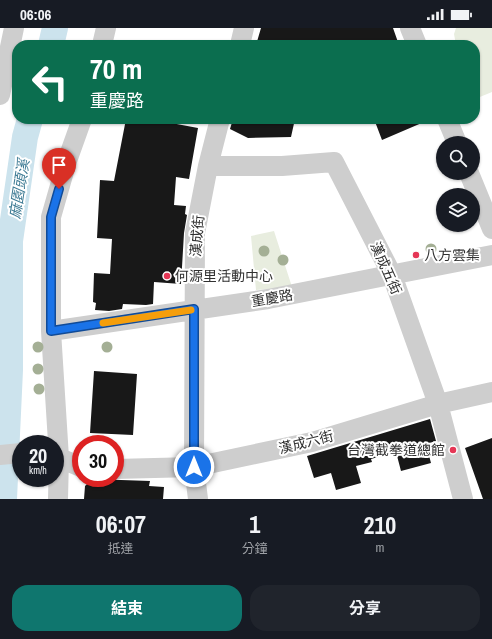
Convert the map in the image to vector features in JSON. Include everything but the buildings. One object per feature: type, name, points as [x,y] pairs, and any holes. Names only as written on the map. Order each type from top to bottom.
[{"type":"street","points":[[0,95],[14,28]]},
{"type":"street","points":[[103,40],[106,28]]},
{"type":"street","points":[[241,40],[244,28]]},
{"type":"street","points":[[410,28],[415,40]]},
{"type":"street","points":[[56,435],[51,331],[51,217],[67,161],[80,124]]},
{"type":"street","name":"漢成街","points":[[198,499],[194,467],[195,233],[208,166],[219,124]]},
{"type":"street","points":[[449,124],[454,136]]},
{"type":"street","name":"漢成五街","points":[[208,166],[282,166],[334,162],[392,275],[438,404],[464,499]]},
{"type":"street","points":[[472,180],[492,229]]},
{"type":"street","name":"重慶路","points":[[51,331],[268,299],[492,255]]},
{"type":"street","name":"漢成六街","points":[[124,469],[194,467],[312,442],[438,404],[492,392]]},
{"type":"street","points":[[0,455],[12,454]]},
{"type":"street","points":[[58,487],[58,499]]},
{"type":"shaded area","points":[[456,28],[492,28],[492,92],[480,97],[480,40],[455,40],[454,34]]},
{"type":"shaded area","points":[[274,231],[292,287],[256,290],[251,236]]},
{"type":"waterway","name":"麻園頭溪","points":[[52,40],[55,28]]},
{"type":"waterway","name":"麻園頭溪","points":[[4,499],[10,370],[10,241],[25,137],[29,124]]},
{"type":"slow traffic","points":[[103,323],[191,310]]},
{"type":"place","name":"八方雲集","points":[[416,255]]},
{"type":"place","name":"何源里活動中心","points":[[167,276]]},
{"type":"place","name":"台灣截拳道總館","points":[[453,450]]},
{"type":"route","points":[[59,189],[51,217],[51,331],[194,309],[194,467]]}]
